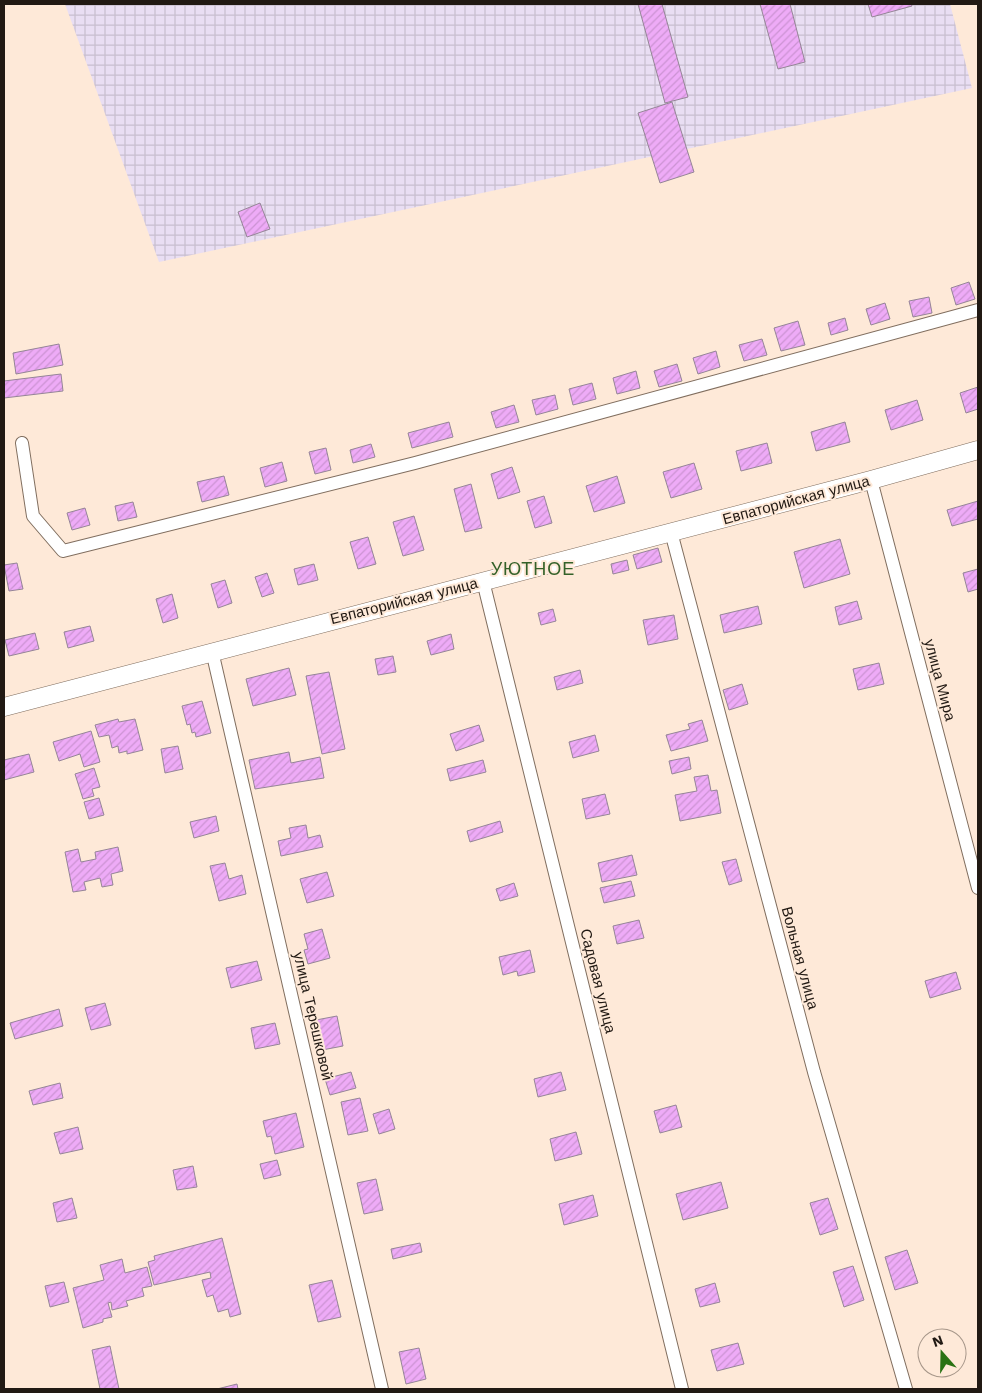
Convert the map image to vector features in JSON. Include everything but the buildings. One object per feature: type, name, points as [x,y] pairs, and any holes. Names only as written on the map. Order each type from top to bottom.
[{"type":"main road","name":"Евпаторийская улица","points":[[4,706],[871,480],[978,450]]},
{"type":"street","points":[[22,443],[32,516],[63,551],[415,463],[978,310]]},
{"type":"street","name":"улица Мира","points":[[871,480],[978,888]]},
{"type":"street","name":"Вольная улица","points":[[671,532],[814,1072],[906,1389]]},
{"type":"street","name":"Садовая улица","points":[[483,581],[682,1389]]},
{"type":"street","name":"улица Терешковой","points":[[212,651],[382,1389]]},
{"type":"shaded area","points":[[65,4],[950,4],[972,88],[159,262]]},
{"type":"district","name":"УЮТНОЕ","points":[[533,569]]}]
